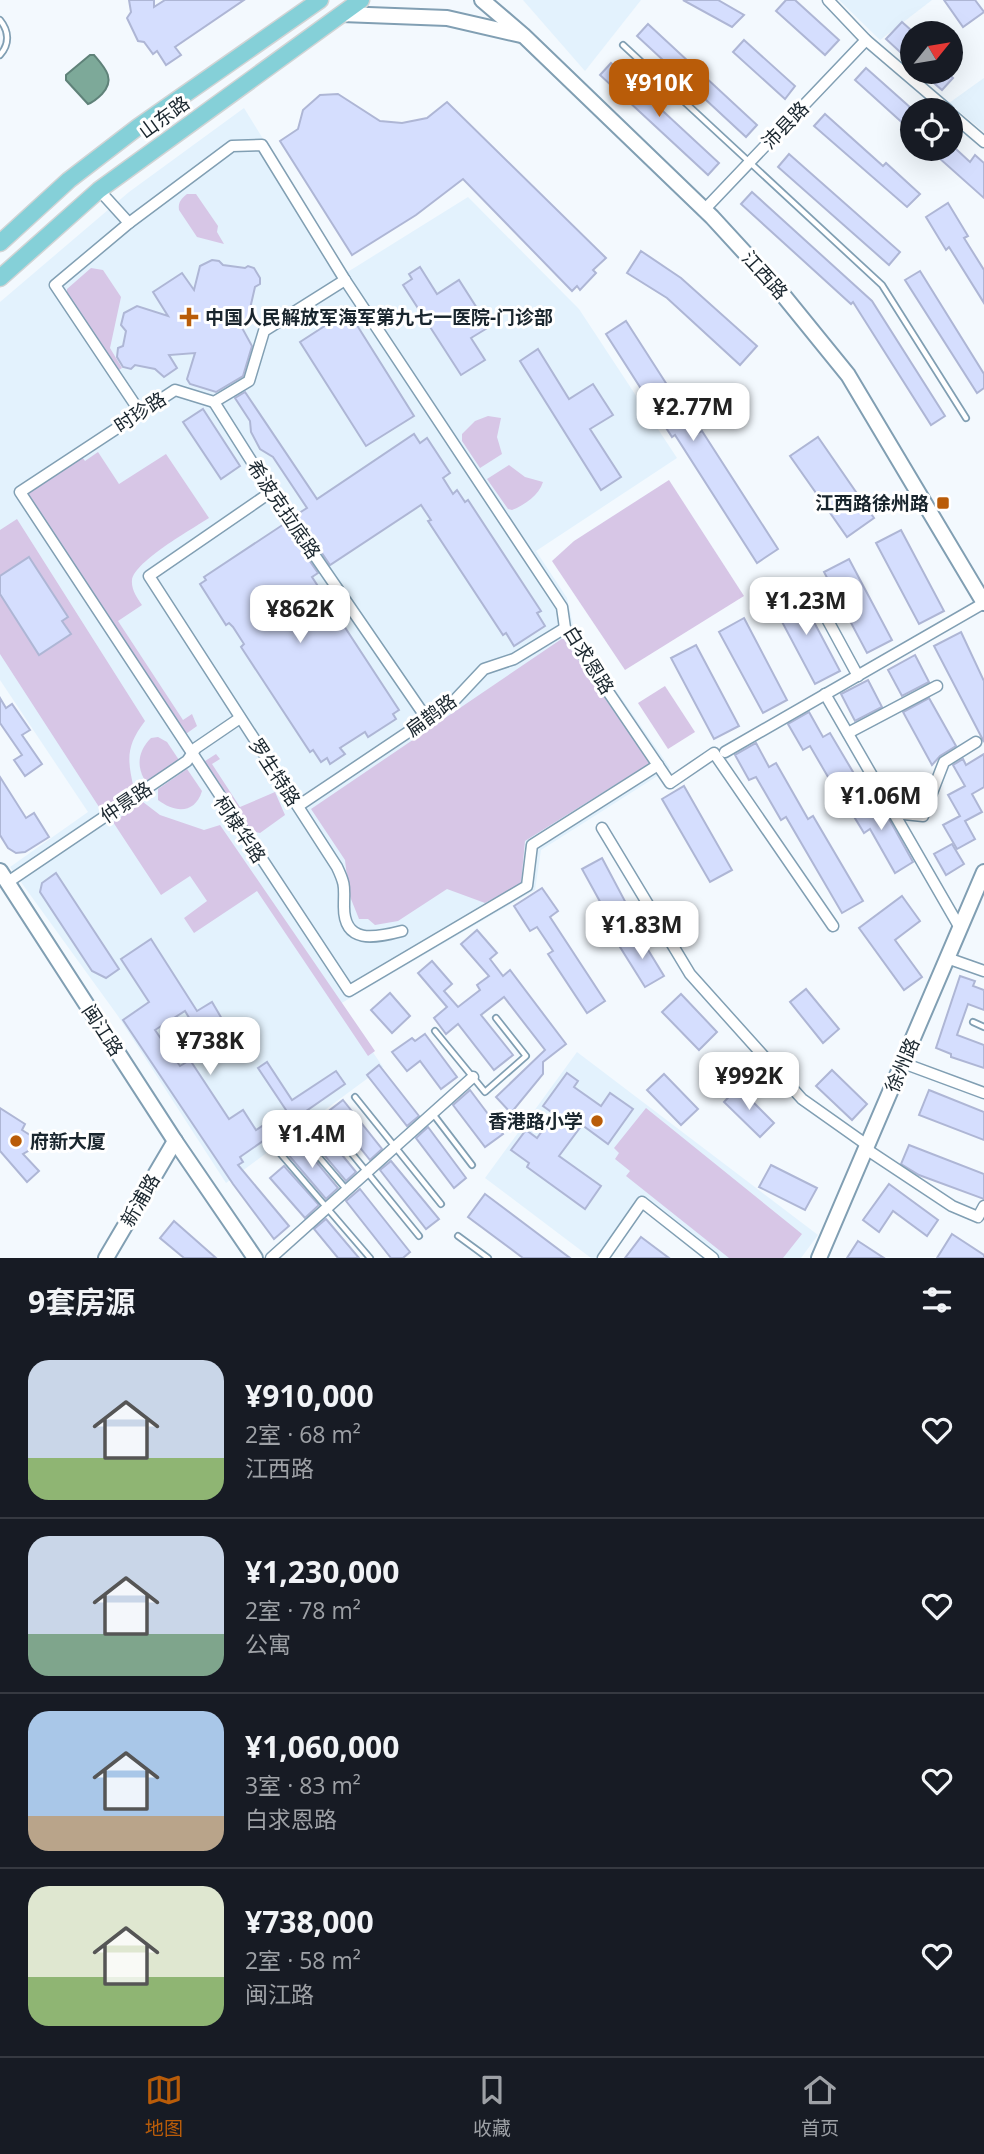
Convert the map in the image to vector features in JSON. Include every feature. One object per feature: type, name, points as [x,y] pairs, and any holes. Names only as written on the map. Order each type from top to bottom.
[{"type":"main road","name":"山东路","points":[[0,243],[69,180],[320,0]]},
{"type":"main road","name":"山东路","points":[[0,278],[99,190],[361,0]]},
{"type":"street","points":[[828,0],[866,40],[934,98]]},
{"type":"street","name":"江西路","points":[[486,2],[705,209],[779,290],[848,374],[984,603]]},
{"type":"street","points":[[342,14],[447,19],[523,35]]},
{"type":"street","name":"沛县路","points":[[705,209],[866,40]]},
{"type":"street","points":[[963,123],[984,142]]},
{"type":"street","name":"白求恩路","points":[[129,223],[233,146],[262,145],[345,280],[562,607],[565,628],[657,765]]},
{"type":"street","points":[[99,190],[129,223],[55,285],[140,412]]},
{"type":"street","points":[[214,402],[249,381],[264,331],[345,280]]},
{"type":"street","name":"时珍路","points":[[20,492],[175,390],[214,402]]},
{"type":"street","name":"希波克拉底路","points":[[214,402],[271,492],[427,719]]},
{"type":"street","name":"柯棣华路","points":[[20,492],[349,991],[527,886],[532,845],[657,765]]},
{"type":"street","name":"罗生特路","points":[[271,492],[149,576],[343,879],[346,889],[346,922],[353,932],[367,938],[402,931]]},
{"type":"street","points":[[808,584],[858,676]]},
{"type":"street","points":[[725,752],[984,603]]},
{"type":"street","name":"扁鹊路","points":[[298,806],[453,702],[484,669],[514,659],[565,628]]},
{"type":"street","points":[[848,733],[937,686]]},
{"type":"street","points":[[825,694],[960,928]]},
{"type":"street","name":"仲景路","points":[[3,880],[187,761],[196,748],[240,718]]},
{"type":"street","points":[[894,813],[923,816],[944,761],[976,742]]},
{"type":"street","points":[[657,765],[670,783],[714,753],[833,926]]},
{"type":"street","points":[[602,828],[690,974],[802,1099],[952,1206],[978,1217],[984,1206]]},
{"type":"street","name":"徐州路","points":[[819,1258],[984,872]]},
{"type":"street","name":"闽江路","points":[[3,880],[255,1258]]},
{"type":"street","points":[[947,958],[984,971]]},
{"type":"street","points":[[903,1063],[984,1093]]},
{"type":"street","points":[[271,1258],[473,1077]]},
{"type":"street","name":"新浦路","points":[[106,1258],[175,1141]]},
{"type":"street","points":[[603,1258],[642,1202],[713,1258]]},
{"type":"lane","points":[[0,20],[8,37],[7,45],[0,55]]},
{"type":"lane","points":[[623,45],[882,285],[966,418]]},
{"type":"lane","points":[[435,1031],[485,1092],[526,1056],[496,1018]]},
{"type":"lane","points":[[973,1023],[984,1027]]},
{"type":"lane","points":[[355,1097],[441,1204]]},
{"type":"lane","points":[[433,1113],[472,1165]]},
{"type":"lane","points":[[321,1117],[419,1236]]},
{"type":"lane","points":[[301,1136],[346,1190]]},
{"type":"lane","points":[[279,1152],[370,1258]]},
{"type":"lane","points":[[458,1236],[488,1258]]},
{"type":"shaded area","points":[[523,0],[641,0],[585,71]]},
{"type":"shaded area","points":[[839,0],[932,0],[905,21],[900,21],[900,25],[880,40]]},
{"type":"shaded area","points":[[90,55],[94,55],[102,64],[109,78],[102,94],[88,104],[66,80],[66,75]]},
{"type":"shaded area","points":[[984,78],[984,132],[963,115],[963,98],[956,98]]},
{"type":"shaded area","points":[[244,108],[346,273],[468,197],[579,309],[677,458],[536,551],[567,598],[574,630],[670,768],[541,850],[535,890],[340,1004],[383,1067],[226,1183],[118,1016],[10,867],[88,812],[0,680],[0,302],[129,192]]},
{"type":"shaded area","points":[[187,194],[196,194],[218,226],[217,232],[224,244],[197,237],[179,210],[180,201]]},
{"type":"shaded area","points":[[91,268],[103,270],[121,297],[110,348],[122,368],[116,372],[67,299],[67,289]]},
{"type":"shaded area","points":[[488,416],[501,418],[497,437],[502,454],[480,468],[462,441],[462,434],[475,421]]},
{"type":"shaded area","points":[[98,452],[119,484],[166,454],[209,518],[165,546],[135,572],[133,590],[142,605],[118,621],[183,720],[192,714],[197,726],[183,736],[26,495],[82,457],[85,461]]},
{"type":"shaded area","points":[[509,465],[525,477],[543,482],[531,499],[512,510],[508,509],[487,479]]},
{"type":"shaded area","points":[[669,480],[744,596],[625,670],[552,561],[574,541]]},
{"type":"shaded area","points":[[17,519],[145,721],[131,746],[130,769],[134,789],[101,810],[0,654],[0,530]]},
{"type":"shaded area","points":[[563,638],[650,763],[525,841],[521,884],[485,903],[447,889],[398,921],[375,925],[368,919],[359,919],[349,894],[345,860],[311,809]]},
{"type":"shaded area","points":[[665,686],[695,732],[668,749],[638,703]]},
{"type":"shaded area","points":[[158,737],[167,742],[179,760],[150,781],[144,779],[140,757],[151,738]]},
{"type":"shaded area","points":[[216,754],[220,759],[212,764],[240,807],[275,792],[285,815],[260,833],[246,830],[202,763]]},
{"type":"shaded area","points":[[187,769],[202,791],[195,804],[178,809],[158,800],[158,789]]},
{"type":"shaded area","points":[[143,802],[160,815],[204,830],[220,825],[375,1051],[368,1056],[257,891],[194,933],[184,918],[207,901],[190,876],[161,895],[113,822]]},
{"type":"shaded area","name":"香港路小学","points":[[577,1052],[818,1235],[801,1258],[708,1258],[645,1209],[610,1258],[591,1258],[485,1178]]},
{"type":"shaded area","points":[[646,1108],[802,1234],[783,1258],[729,1258],[626,1176],[630,1171],[615,1159],[619,1153],[614,1148]]},
{"type":"building","points":[[129,0],[154,0],[154,7],[165,0],[244,0],[175,47],[181,55],[166,65],[157,51],[153,54],[144,42],[138,41],[127,18],[131,12]]},
{"type":"building","points":[[683,0],[718,0],[744,15],[732,27]]},
{"type":"building","points":[[786,0],[795,0],[839,40],[825,55],[776,11]]},
{"type":"building","points":[[944,0],[975,0],[984,12],[963,27],[963,21],[959,21]]},
{"type":"building","points":[[648,24],[757,125],[746,137],[637,36]]},
{"type":"building","points":[[900,24],[900,52],[886,39]]},
{"type":"building","points":[[744,40],[795,86],[785,99],[733,52]]},
{"type":"building","points":[[611,63],[719,163],[708,175],[600,75]]},
{"type":"building","points":[[866,68],[900,98],[900,121],[855,80]]},
{"type":"building","points":[[935,84],[948,84],[942,90]]},
{"type":"building","points":[[338,94],[380,121],[402,123],[427,118],[447,102],[606,258],[593,270],[596,273],[580,290],[577,286],[572,291],[463,179],[416,215],[352,255],[280,141],[298,129],[303,110],[320,95]]},
{"type":"building","points":[[825,114],[883,166],[886,163],[920,194],[907,207],[814,126]]},
{"type":"building","points":[[789,154],[900,252],[889,265],[778,167]]},
{"type":"building","points":[[975,155],[984,163],[984,198],[942,161],[963,161],[963,156],[970,162]]},
{"type":"building","points":[[752,192],[872,301],[945,416],[931,425],[853,302],[851,304],[741,204]]},
{"type":"building","points":[[948,203],[968,236],[964,238],[984,270],[984,303],[949,247],[946,250],[926,217]]},
{"type":"building","points":[[641,251],[681,278],[757,346],[740,365],[667,298],[627,273]]},
{"type":"building","points":[[212,260],[223,265],[254,268],[260,278],[249,313],[253,320],[241,326],[252,346],[243,376],[216,392],[190,384],[187,379],[195,353],[169,355],[177,368],[164,377],[155,369],[135,365],[131,369],[123,367],[117,357],[126,331],[121,325],[124,313],[137,306],[168,316],[153,292],[182,273],[194,290],[200,266]]},
{"type":"building","points":[[420,267],[437,294],[459,280],[489,327],[471,338],[485,360],[461,375],[403,285],[412,279],[409,274]]},
{"type":"building","points":[[920,271],[984,374],[984,388],[977,393],[905,280]]},
{"type":"building","points":[[348,311],[414,416],[366,446],[300,342]]},
{"type":"building","points":[[626,321],[698,433],[702,431],[778,549],[757,563],[606,334]]},
{"type":"building","points":[[538,349],[569,399],[593,384],[613,415],[590,429],[621,477],[601,490],[520,361]]},
{"type":"building","points":[[245,392],[317,499],[414,434],[420,443],[427,438],[450,473],[443,478],[453,494],[457,490],[465,502],[468,500],[541,611],[537,613],[545,626],[514,646],[506,633],[503,635],[428,521],[431,520],[421,505],[330,565],[296,515],[307,508],[273,457],[260,449],[251,432],[250,421],[235,398]]},
{"type":"building","points":[[203,409],[240,466],[221,479],[183,422]]},
{"type":"building","points":[[818,437],[874,518],[847,537],[790,456]]},
{"type":"building","points":[[284,524],[318,573],[312,577],[399,710],[393,714],[396,719],[368,737],[365,732],[340,748],[345,754],[330,764],[327,758],[321,762],[313,750],[310,752],[241,647],[244,644],[233,627],[229,623],[226,625],[200,584],[206,580],[204,577]]},
{"type":"building","points":[[901,530],[944,611],[919,624],[876,543]]},
{"type":"building","points":[[29,557],[68,617],[62,621],[71,634],[39,655],[0,594],[0,576]]},
{"type":"building","points":[[849,559],[892,640],[867,653],[824,572]]},
{"type":"building","points":[[797,590],[840,671],[815,684],[772,603]]},
{"type":"building","points":[[744,618],[787,700],[763,713],[719,632]]},
{"type":"building","points":[[961,632],[984,681],[984,742],[934,646]]},
{"type":"building","points":[[696,645],[739,726],[714,739],[671,658]]},
{"type":"building","points":[[915,655],[929,682],[902,696],[888,670]]},
{"type":"building","points":[[868,680],[882,707],[855,721],[841,694]]},
{"type":"building","points":[[0,698],[6,708],[12,704],[30,730],[22,735],[42,764],[25,776],[14,760],[22,755],[0,723]]},
{"type":"building","points":[[929,698],[956,746],[932,765],[903,712]]},
{"type":"building","points":[[809,712],[823,737],[830,733],[856,777],[835,789],[810,746],[803,750],[788,724]]},
{"type":"building","points":[[756,743],[769,767],[776,763],[808,819],[813,816],[863,901],[842,913],[786,817],[781,820],[756,777],[749,780],[735,755]]},
{"type":"building","points":[[984,754],[984,787],[972,794],[982,812],[965,821],[975,839],[957,849],[943,825],[960,816],[948,795],[965,786],[953,765],[963,759],[966,765]]},
{"type":"building","points":[[0,777],[26,818],[34,813],[49,837],[25,852],[16,853],[8,848],[0,835]]},
{"type":"building","points":[[684,786],[732,870],[710,882],[662,799]]},
{"type":"building","points":[[868,793],[883,820],[888,817],[913,862],[895,873],[870,829],[864,833],[847,805]]},
{"type":"building","points":[[952,844],[964,864],[946,875],[934,854]]},
{"type":"building","points":[[602,858],[627,905],[608,916],[582,869]]},
{"type":"building","points":[[56,873],[119,969],[106,978],[92,971],[40,892],[42,883]]},
{"type":"building","points":[[542,888],[558,911],[550,917],[605,1001],[587,1013],[548,954],[553,951],[537,927],[530,931],[514,906]]},
{"type":"building","points":[[902,896],[920,921],[895,940],[922,977],[904,990],[859,928]]},
{"type":"building","points":[[477,930],[497,953],[490,959],[503,976],[510,970],[566,1044],[543,1062],[543,1074],[511,1113],[496,1097],[545,1050],[504,997],[481,1015],[513,1055],[494,1070],[458,1024],[446,1034],[434,1018],[447,1007],[418,973],[432,961],[452,984],[444,991],[458,1007],[480,990],[477,985],[489,976],[461,944]]},
{"type":"building","points":[[639,935],[664,976],[645,987],[620,947]]},
{"type":"building","points":[[151,939],[197,1011],[212,1002],[232,1036],[209,1051],[185,1011],[155,1030],[180,1066],[190,1060],[229,1119],[243,1110],[256,1130],[286,1110],[258,1068],[267,1062],[292,1100],[336,1071],[345,1084],[240,1157],[243,1162],[238,1165],[289,1226],[274,1239],[233,1184],[123,1020],[149,1002],[121,959]]},
{"type":"building","points":[[960,976],[975,981],[973,986],[984,990],[984,1010],[968,1004],[957,1035],[984,1045],[984,1068],[951,1057],[951,1054],[936,1048]]},
{"type":"building","points":[[806,989],[839,1029],[823,1043],[790,1002]]},
{"type":"building","points":[[390,993],[410,1016],[392,1033],[371,1010]]},
{"type":"building","points":[[681,994],[717,1032],[699,1050],[662,1012]]},
{"type":"building","points":[[425,1034],[457,1077],[441,1089],[420,1061],[407,1071],[392,1052],[412,1038],[415,1041]]},
{"type":"building","points":[[379,1065],[419,1116],[407,1126],[367,1075]]},
{"type":"building","points":[[832,1070],[867,1104],[852,1120],[816,1086]]},
{"type":"building","points":[[567,1073],[578,1081],[574,1087],[601,1106],[610,1093],[633,1109],[608,1144],[582,1125],[559,1156],[601,1186],[585,1209],[527,1167],[529,1163],[511,1150],[526,1130],[537,1138],[554,1114],[543,1106]]},
{"type":"building","points":[[664,1074],[698,1109],[681,1125],[647,1090]]},
{"type":"building","points":[[738,1087],[774,1123],[760,1137],[724,1102]]},
{"type":"building","points":[[470,1090],[503,1134],[485,1147],[453,1105]]},
{"type":"building","points":[[929,1090],[984,1112],[984,1140],[919,1115]]},
{"type":"building","points":[[343,1100],[382,1149],[370,1160],[330,1110]]},
{"type":"building","name":"府新大厦","points":[[0,1108],[25,1124],[22,1130],[33,1137],[28,1151],[23,1154],[39,1171],[27,1182],[0,1151]]},
{"type":"building","points":[[315,1122],[356,1172],[346,1181],[304,1131]]},
{"type":"building","points":[[428,1127],[466,1178],[454,1188],[416,1138]]},
{"type":"building","points":[[299,1141],[338,1188],[326,1199],[286,1152]]},
{"type":"building","points":[[909,1145],[984,1174],[984,1199],[919,1175],[901,1164]]},
{"type":"building","points":[[391,1161],[439,1219],[426,1229],[380,1170]]},
{"type":"building","points":[[771,1165],[817,1188],[805,1210],[759,1187]]},
{"type":"building","points":[[284,1166],[319,1205],[305,1218],[270,1178]]},
{"type":"building","points":[[889,1184],[938,1220],[927,1236],[893,1211],[879,1232],[863,1220]]},
{"type":"building","points":[[360,1189],[410,1252],[403,1258],[391,1258],[346,1201]]},
{"type":"building","points":[[485,1194],[570,1258],[523,1258],[468,1217]]},
{"type":"building","points":[[326,1219],[359,1258],[338,1258],[314,1229]]},
{"type":"building","points":[[174,1221],[216,1258],[184,1258],[160,1238]]},
{"type":"building","points":[[952,1234],[984,1255],[984,1258],[937,1258]]},
{"type":"building","points":[[641,1237],[669,1258],[625,1258]]},
{"type":"building","points":[[858,1241],[884,1258],[847,1258]]},
{"type":"place","name":"中国人民解放军海军第九七一医院-门诊部","points":[[189,317]]},
{"type":"place","name":"江西路徐州路","points":[[943,503]]},
{"type":"place","name":"香港路小学","points":[[597,1121]]},
{"type":"place","name":"府新大厦","points":[[16,1141]]}]
